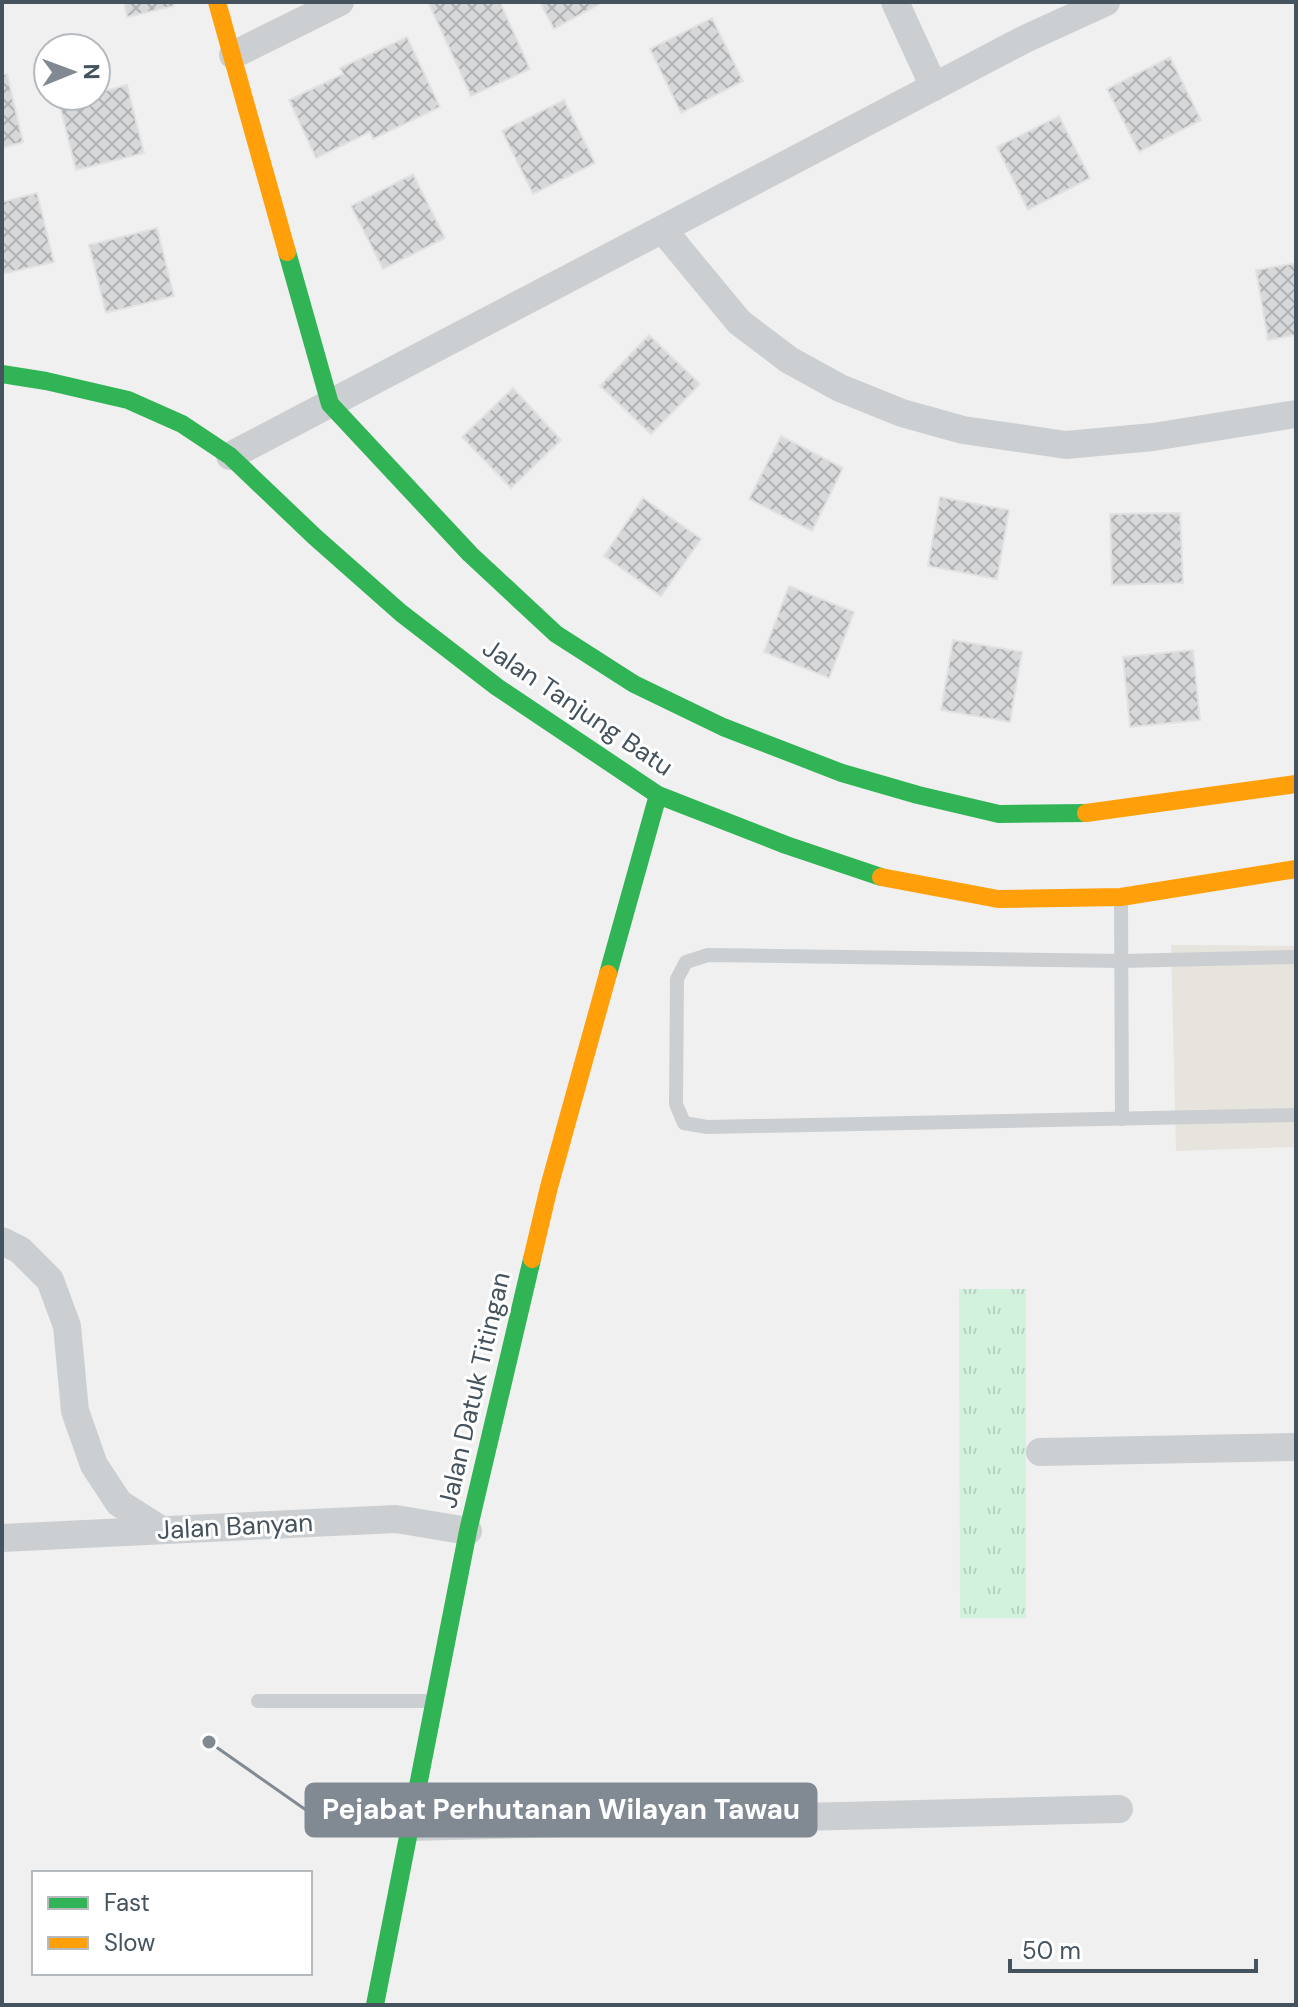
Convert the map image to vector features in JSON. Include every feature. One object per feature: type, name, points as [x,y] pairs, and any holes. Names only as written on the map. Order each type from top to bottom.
[{"type":"street","points":[[217,2],[330,404],[470,554],[556,634],[634,684],[723,727],[842,773],[999,814],[1101,812],[1296,784]]},
{"type":"street","points":[[233,55],[340,2]]},
{"type":"street","points":[[895,2],[934,87]]},
{"type":"street","points":[[230,456],[1025,39],[1106,2]]},
{"type":"street","points":[[663,230],[739,322],[789,360],[840,388],[902,413],[963,430],[1066,445],[1153,437],[1296,414]]},
{"type":"street","name":"Jalan Tanjung Batu","points":[[2,374],[128,400],[182,424],[230,456],[401,613],[509,695],[658,795],[786,845],[883,878],[998,899],[1121,897],[1296,869]]},
{"type":"street","name":"Jalan Datuk Titingan","points":[[375,2005],[468,1531],[549,1187],[658,795]]},
{"type":"street","points":[[2,1241],[20,1250],[50,1280],[67,1326],[75,1411],[94,1465],[119,1503],[160,1529]]},
{"type":"street","points":[[1040,1452],[1296,1447]]},
{"type":"street","name":"Jalan Banyan","points":[[2,1538],[396,1519],[468,1531]]},
{"type":"street","points":[[410,1827],[1119,1809]]},
{"type":"lane","points":[[1121,897],[1122,1119]]},
{"type":"lane","points":[[1296,957],[1121,961],[708,955],[686,962],[677,979],[676,1104],[684,1123],[707,1127],[1296,1115]]},
{"type":"lane","points":[[258,1701],[434,1701]]},
{"type":"shaded area","points":[[1171,945],[1296,946],[1296,1147],[1176,1151]]},
{"type":"green space","points":[[959,1289],[1026,1289],[1026,1618],[960,1618]]},
{"type":"building","points":[[124,2],[173,2],[174,6],[127,17]]},
{"type":"building","points":[[500,2],[530,69],[471,96],[429,4]]},
{"type":"building","points":[[540,2],[603,2],[554,29]]},
{"type":"building","points":[[712,18],[743,81],[681,113],[650,49]]},
{"type":"building","points":[[407,37],[440,107],[373,139],[370,132],[316,158],[289,100],[343,74],[340,68]]},
{"type":"building","points":[[1170,57],[1201,120],[1139,152],[1107,89]]},
{"type":"building","points":[[7,74],[23,142],[2,148],[2,75]]},
{"type":"building","points":[[127,85],[144,153],[76,170],[62,112],[112,112],[112,89]]},
{"type":"building","points":[[564,100],[595,163],[533,194],[502,131]]},
{"type":"building","points":[[1059,116],[1090,178],[1028,210],[997,147]]},
{"type":"building","points":[[413,174],[445,238],[383,269],[351,206]]},
{"type":"building","points":[[37,193],[54,262],[2,274],[2,202]]},
{"type":"building","points":[[157,228],[174,296],[106,313],[89,245]]},
{"type":"building","points":[[1296,263],[1296,335],[1268,340],[1256,270]]},
{"type":"building","points":[[649,335],[700,384],[651,434],[600,386]]},
{"type":"building","points":[[513,388],[561,440],[511,488],[462,437]]},
{"type":"building","points":[[781,436],[843,468],[812,531],[749,499]]},
{"type":"building","points":[[940,497],[1009,510],[997,579],[928,566]]},
{"type":"building","points":[[643,498],[701,539],[661,596],[604,556]]},
{"type":"building","points":[[1180,513],[1183,583],[1112,585],[1110,514]]},
{"type":"building","points":[[789,586],[854,612],[829,678],[764,652]]},
{"type":"building","points":[[953,640],[1022,652],[1010,722],[941,710]]},
{"type":"building","points":[[1193,650],[1200,720],[1130,727],[1123,657]]},
{"type":"traffic: fast","points":[[287,252],[330,404],[470,554],[556,634],[634,684],[723,727],[842,773],[999,814],[1086,813]]},
{"type":"traffic: fast","points":[[2,374],[128,400],[182,424],[230,456],[401,613],[497,687],[658,795],[786,845],[881,877]]},
{"type":"traffic: fast","points":[[608,974],[658,795]]},
{"type":"traffic: fast","points":[[375,2005],[468,1531],[532,1259]]},
{"type":"traffic: slow","points":[[217,2],[287,252]]},
{"type":"traffic: slow","points":[[1086,813],[1296,784]]},
{"type":"traffic: slow","points":[[881,877],[998,899],[1121,897],[1296,869]]},
{"type":"traffic: slow","points":[[532,1259],[608,974]]},
{"type":"place","name":"Pejabat Perhutanan Wilayan Tawau","points":[[209,1742]]}]
